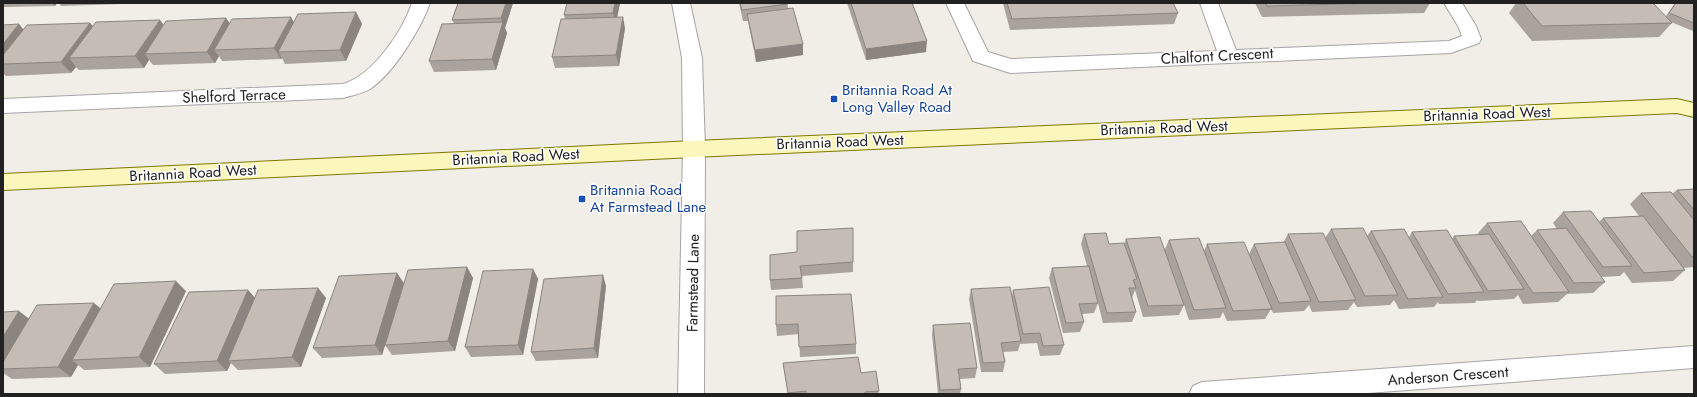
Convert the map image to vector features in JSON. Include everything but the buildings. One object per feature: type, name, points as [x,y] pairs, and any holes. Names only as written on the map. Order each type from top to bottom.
[{"type":"main road","name":"Britannia Road West","points":[[3,182],[694,149],[1686,108],[1694,94]]},
{"type":"street","name":"Shelford Terrace","points":[[3,106],[343,91],[363,84],[385,63],[407,32],[421,3]]},
{"type":"street","name":"Farmstead Lane","points":[[681,3],[692,58],[694,149],[691,394]]},
{"type":"street","name":"Chalfont Crescent","points":[[955,3],[980,56],[1010,66],[1451,47],[1472,39],[1467,26],[1452,3]]},
{"type":"street","points":[[1209,3],[1229,56]]},
{"type":"street","name":"Anderson Crescent","points":[[1202,394],[1694,357]]},
{"type":"place","name":"Britannia Road At Long Valley Road","points":[[834,99]]},
{"type":"place","name":"Britannia Road At Farmstead Lane","points":[[582,199]]}]
